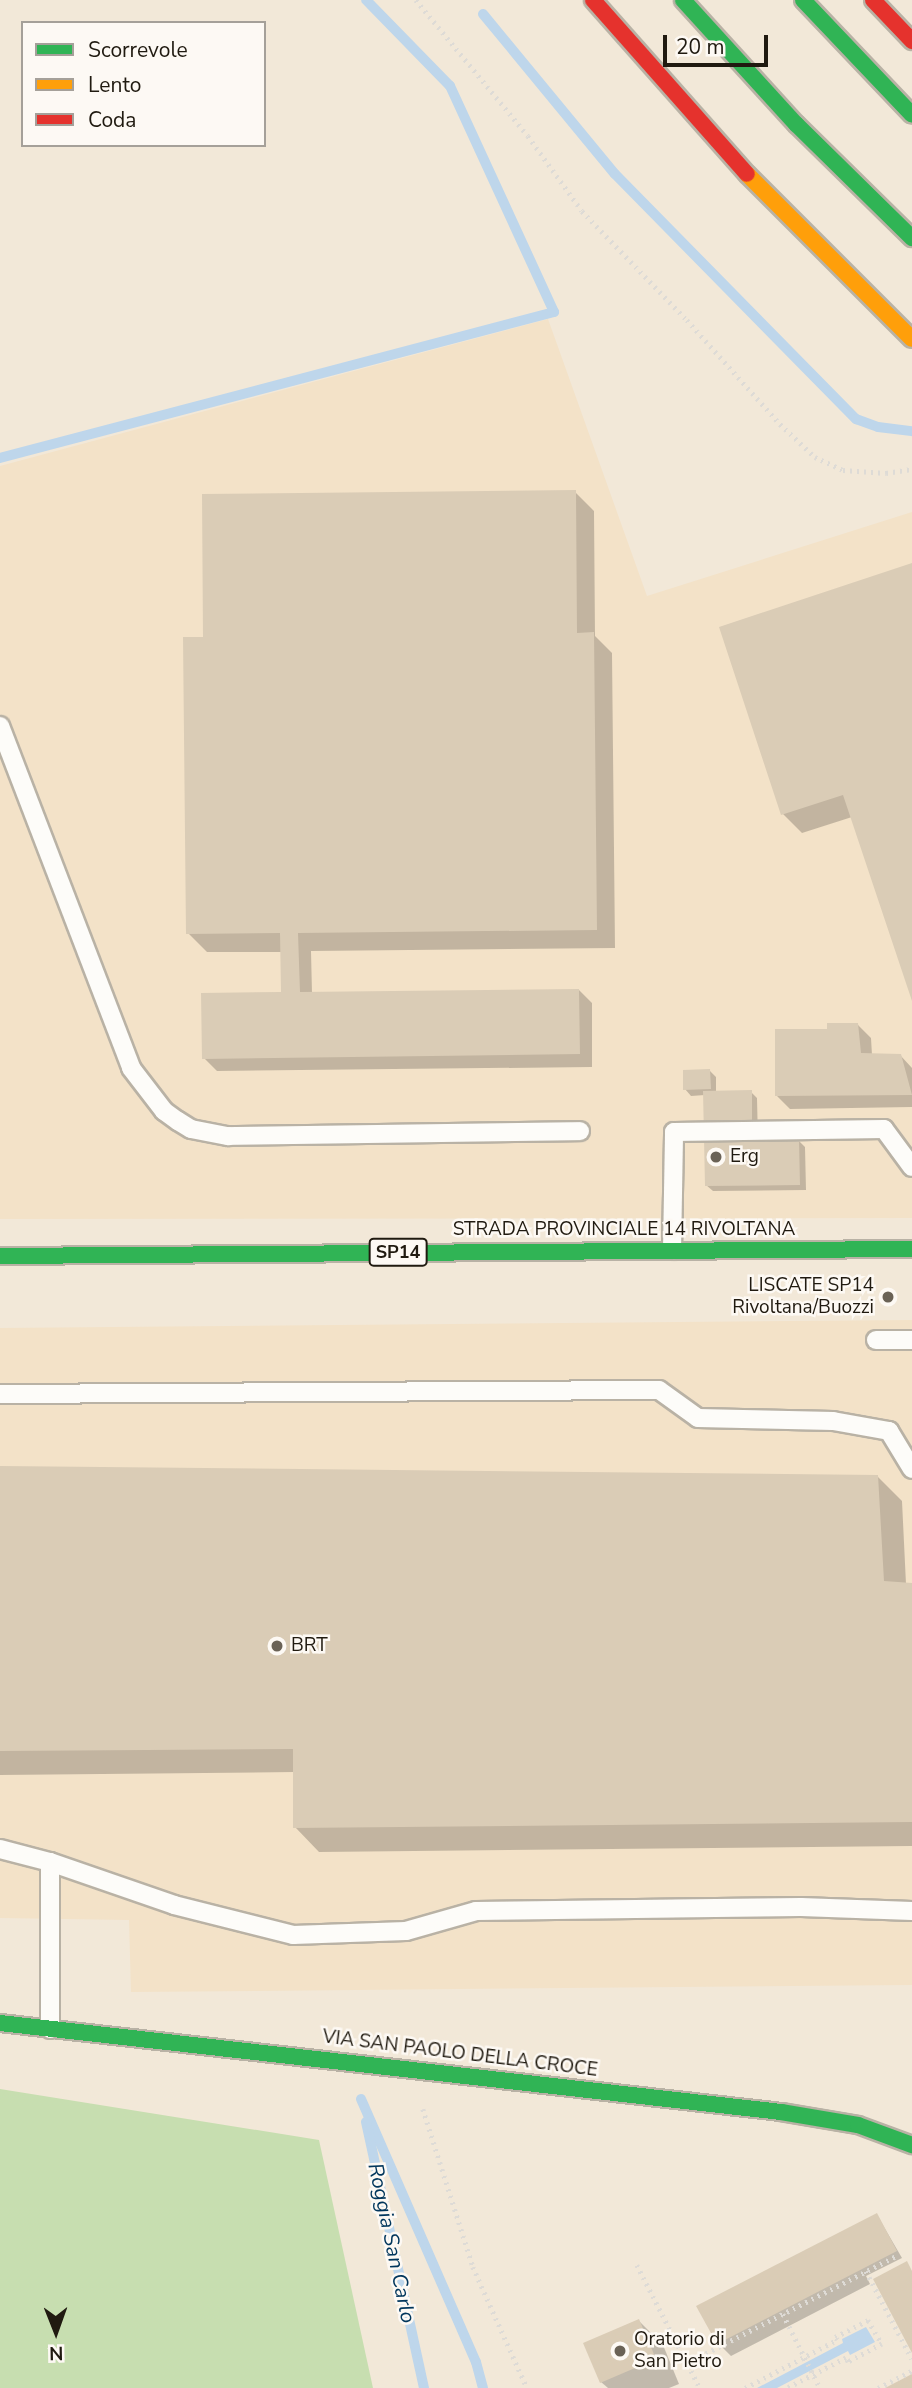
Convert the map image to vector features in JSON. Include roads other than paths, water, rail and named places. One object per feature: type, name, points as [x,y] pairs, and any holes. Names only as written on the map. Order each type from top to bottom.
[{"type":"main road","points":[[593,0],[765,194],[912,339]]},
{"type":"main road","points":[[683,0],[796,124],[912,238]]},
{"type":"main road","points":[[803,0],[912,115]]},
{"type":"main road","points":[[873,0],[912,41]]},
{"type":"main road","name":"STRADA PROVINCIALE 14 RIVOLTANA","points":[[0,1256],[912,1248]]},
{"type":"main road","name":"VIA SAN PAOLO DELLA CROCE","points":[[0,2023],[822,2118],[858,2126],[912,2145]]},
{"type":"lane","points":[[0,726],[131,1068],[164,1111],[178,1121],[191,1129],[228,1136],[580,1131]]},
{"type":"lane","points":[[671,1250],[674,1132],[884,1129],[912,1167]]},
{"type":"lane","points":[[876,1340],[912,1339]]},
{"type":"lane","points":[[0,1394],[659,1390],[698,1418],[833,1421],[889,1431],[912,1469]]},
{"type":"lane","points":[[0,1849],[50,1862],[174,1905],[293,1935],[406,1931],[476,1911],[801,1907],[912,1911]]},
{"type":"lane","points":[[50,1862],[50,2029]]},
{"type":"water","points":[[866,2327],[875,2342],[850,2355],[848,2351],[777,2388],[757,2388],[843,2343],[842,2339]]},
{"type":"waterway","points":[[0,458],[554,312],[450,86],[366,0]]},
{"type":"waterway","points":[[483,14],[615,174],[856,419],[878,427],[912,431]]},
{"type":"waterway","points":[[361,2099],[476,2362],[483,2388]]},
{"type":"waterway","name":"Roggia San Carlo","points":[[366,2122],[424,2388]]},
{"type":"place","name":"Erg","points":[[716,1157]]},
{"type":"place","name":"LISCATE SP14 Rivoltana/Buozzi","points":[[888,1297]]},
{"type":"place","name":"BRT","points":[[277,1646]]},
{"type":"place","name":"Oratorio di San Pietro","points":[[620,2351]]}]
